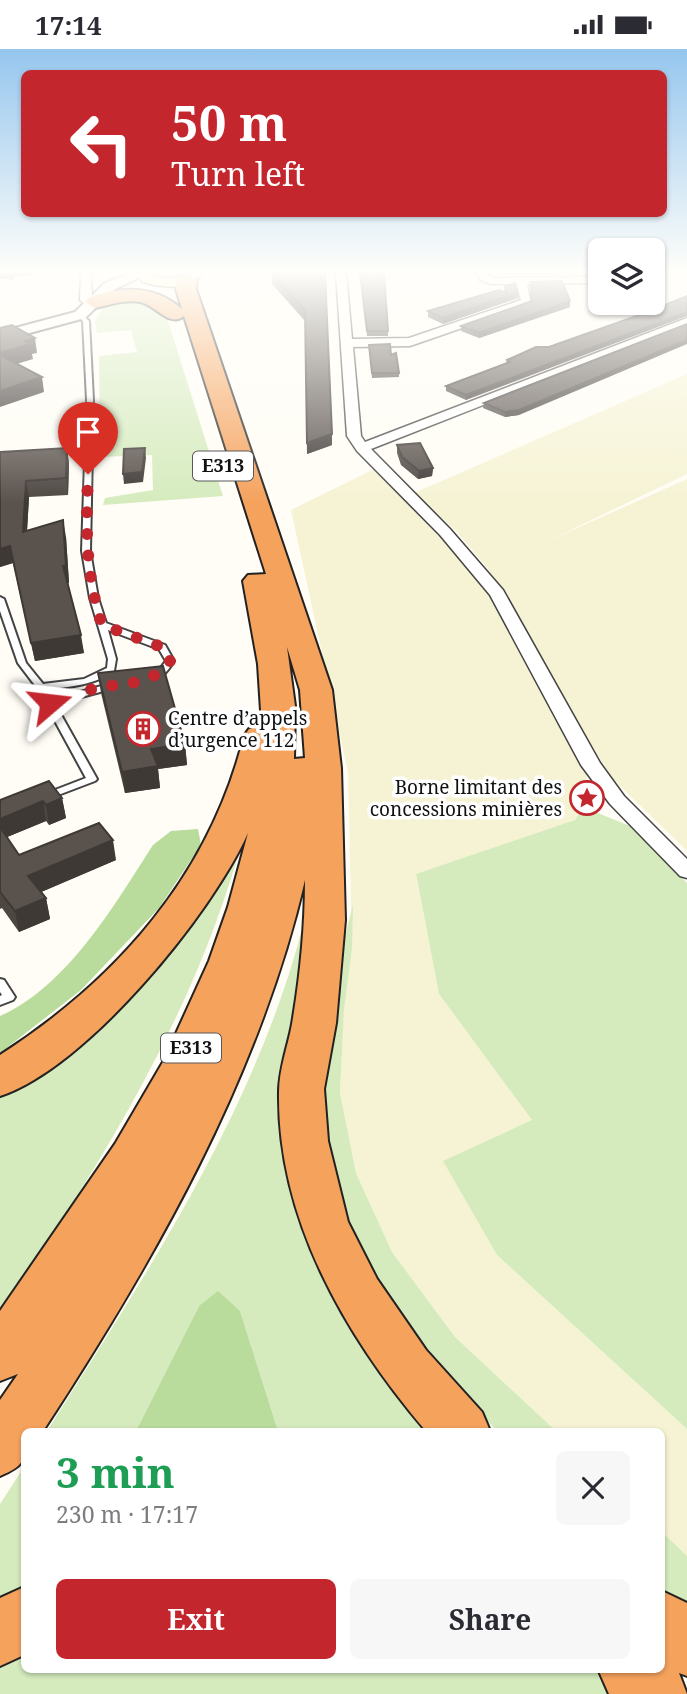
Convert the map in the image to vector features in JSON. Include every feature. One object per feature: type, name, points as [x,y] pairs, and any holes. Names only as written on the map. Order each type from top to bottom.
[{"type":"highway","name":"E313","points":[[0,1356],[133,1157],[189,1052],[230,959],[257,879],[268,827],[278,749],[278,699],[267,619],[256,570],[186,350]]},
{"type":"highway","name":"E313","points":[[0,1448],[99,1297],[176,1161],[227,1062],[263,962],[289,874],[302,791],[303,654],[282,575],[206,350]]},
{"type":"highway","points":[[303,654],[316,690],[323,768],[325,907],[314,1023],[301,1089],[304,1142],[324,1223],[359,1295],[407,1368],[459,1428]]},
{"type":"highway","points":[[0,1078],[39,1051],[99,1001],[158,940],[178,913],[218,855],[238,813],[251,776],[263,725],[278,699]]},
{"type":"highway","points":[[0,1635],[21,1620]]},
{"type":"highway","points":[[665,1625],[687,1645]]},
{"type":"highway","points":[[633,1673],[656,1694]]},
{"type":"street","points":[[348,350],[354,436],[362,448],[446,531],[482,573],[497,593],[591,765],[617,800],[687,871]]},
{"type":"street","points":[[362,448],[613,350]]},
{"type":"lane","points":[[41,687],[87,681],[115,671],[94,599],[86,551],[90,400],[87,350]]},
{"type":"lane","points":[[0,599],[22,663],[41,687],[92,779],[35,801]]},
{"type":"lane","points":[[104,630],[162,647],[170,661],[163,671],[146,678]]},
{"type":"lane","points":[[50,703],[120,685]]},
{"type":"lane","points":[[0,983],[9,997],[0,1000]]},
{"type":"shaded area","points":[[687,374],[687,474],[548,541],[687,479],[687,851],[613,779],[553,687],[488,569],[457,532],[414,493]]},
{"type":"shaded area","points":[[374,469],[478,576],[588,771],[583,807],[575,820],[416,875],[439,994],[533,1120],[444,1161],[497,1255],[687,1429],[687,1556],[665,1535],[665,1428],[553,1428],[455,1337],[392,1252],[356,1173],[340,1093],[344,1010],[352,949],[348,773],[291,510]]},
{"type":"green space","points":[[136,350],[177,350],[223,496],[103,505],[105,498],[153,490],[152,455],[100,457],[99,356],[137,352]]},
{"type":"green space","points":[[583,807],[635,828],[687,883],[687,1429],[497,1255],[443,1161],[532,1120],[439,994],[416,874],[575,820]]},
{"type":"green space","points":[[198,829],[201,845],[159,908],[81,990],[0,1053],[0,1016],[24,1003],[68,965],[106,917],[153,845],[171,831]]},
{"type":"green space","points":[[244,834],[201,961],[143,1083],[75,1199],[0,1312],[0,1094]]},
{"type":"green space","points":[[313,882],[291,1073],[399,1378],[446,1428],[277,1428],[240,1311],[199,1306],[138,1428],[49,1428],[128,1302],[206,1168],[240,1099],[270,1028],[295,956]]},
{"type":"green space","points":[[353,904],[340,1093],[356,1173],[392,1252],[455,1337],[553,1428],[494,1428],[422,1349],[381,1287],[363,1253],[335,1181],[322,1106],[323,1049],[338,966]]},
{"type":"green space","points":[[218,1291],[240,1311],[277,1428],[138,1428],[199,1306]]},
{"type":"green space","points":[[21,1472],[21,1591],[0,1605],[0,1504]]},
{"type":"green space","points":[[665,1535],[687,1556],[687,1615],[665,1593]]},
{"type":"green space","points":[[21,1641],[21,1673],[597,1673],[624,1694],[0,1694],[0,1655]]},
{"type":"building","points":[[306,350],[328,350],[332,434],[307,443]]},
{"type":"building","points":[[370,350],[391,350],[391,355],[396,353],[399,373],[372,373]]},
{"type":"building","points":[[530,350],[586,350],[466,395],[446,386],[510,362],[507,360]]},
{"type":"building","points":[[621,350],[664,350],[519,410],[505,412],[484,403]]},
{"type":"building","points":[[0,355],[42,377],[0,391]]},
{"type":"building","points":[[420,443],[433,468],[419,471],[402,457],[397,445]]},
{"type":"building","points":[[67,448],[66,478],[26,481],[23,532],[63,520],[66,566],[63,566],[81,635],[31,643],[10,546],[0,549],[0,452]]},
{"type":"building","points":[[145,448],[142,472],[123,474],[124,449]]},
{"type":"building","name":"Centre d’appels d’urgence 112","points":[[163,666],[185,744],[151,749],[158,766],[122,772],[98,673]]},
{"type":"building","points":[[49,781],[62,798],[46,805],[43,801],[0,819],[0,800]]},
{"type":"building","points":[[99,823],[113,840],[28,876],[46,898],[15,911],[0,892],[0,827],[19,855]]},
{"type":"place","name":"Centre d’appels d’urgence 112","points":[[143,729]]},
{"type":"place","name":"Borne limitant des concessions minières","points":[[587,798]]},
{"type":"route","points":[[50,703],[94,689],[146,680],[163,671],[170,661],[169,654],[162,647],[102,625],[94,599],[86,551],[88,474]]}]
